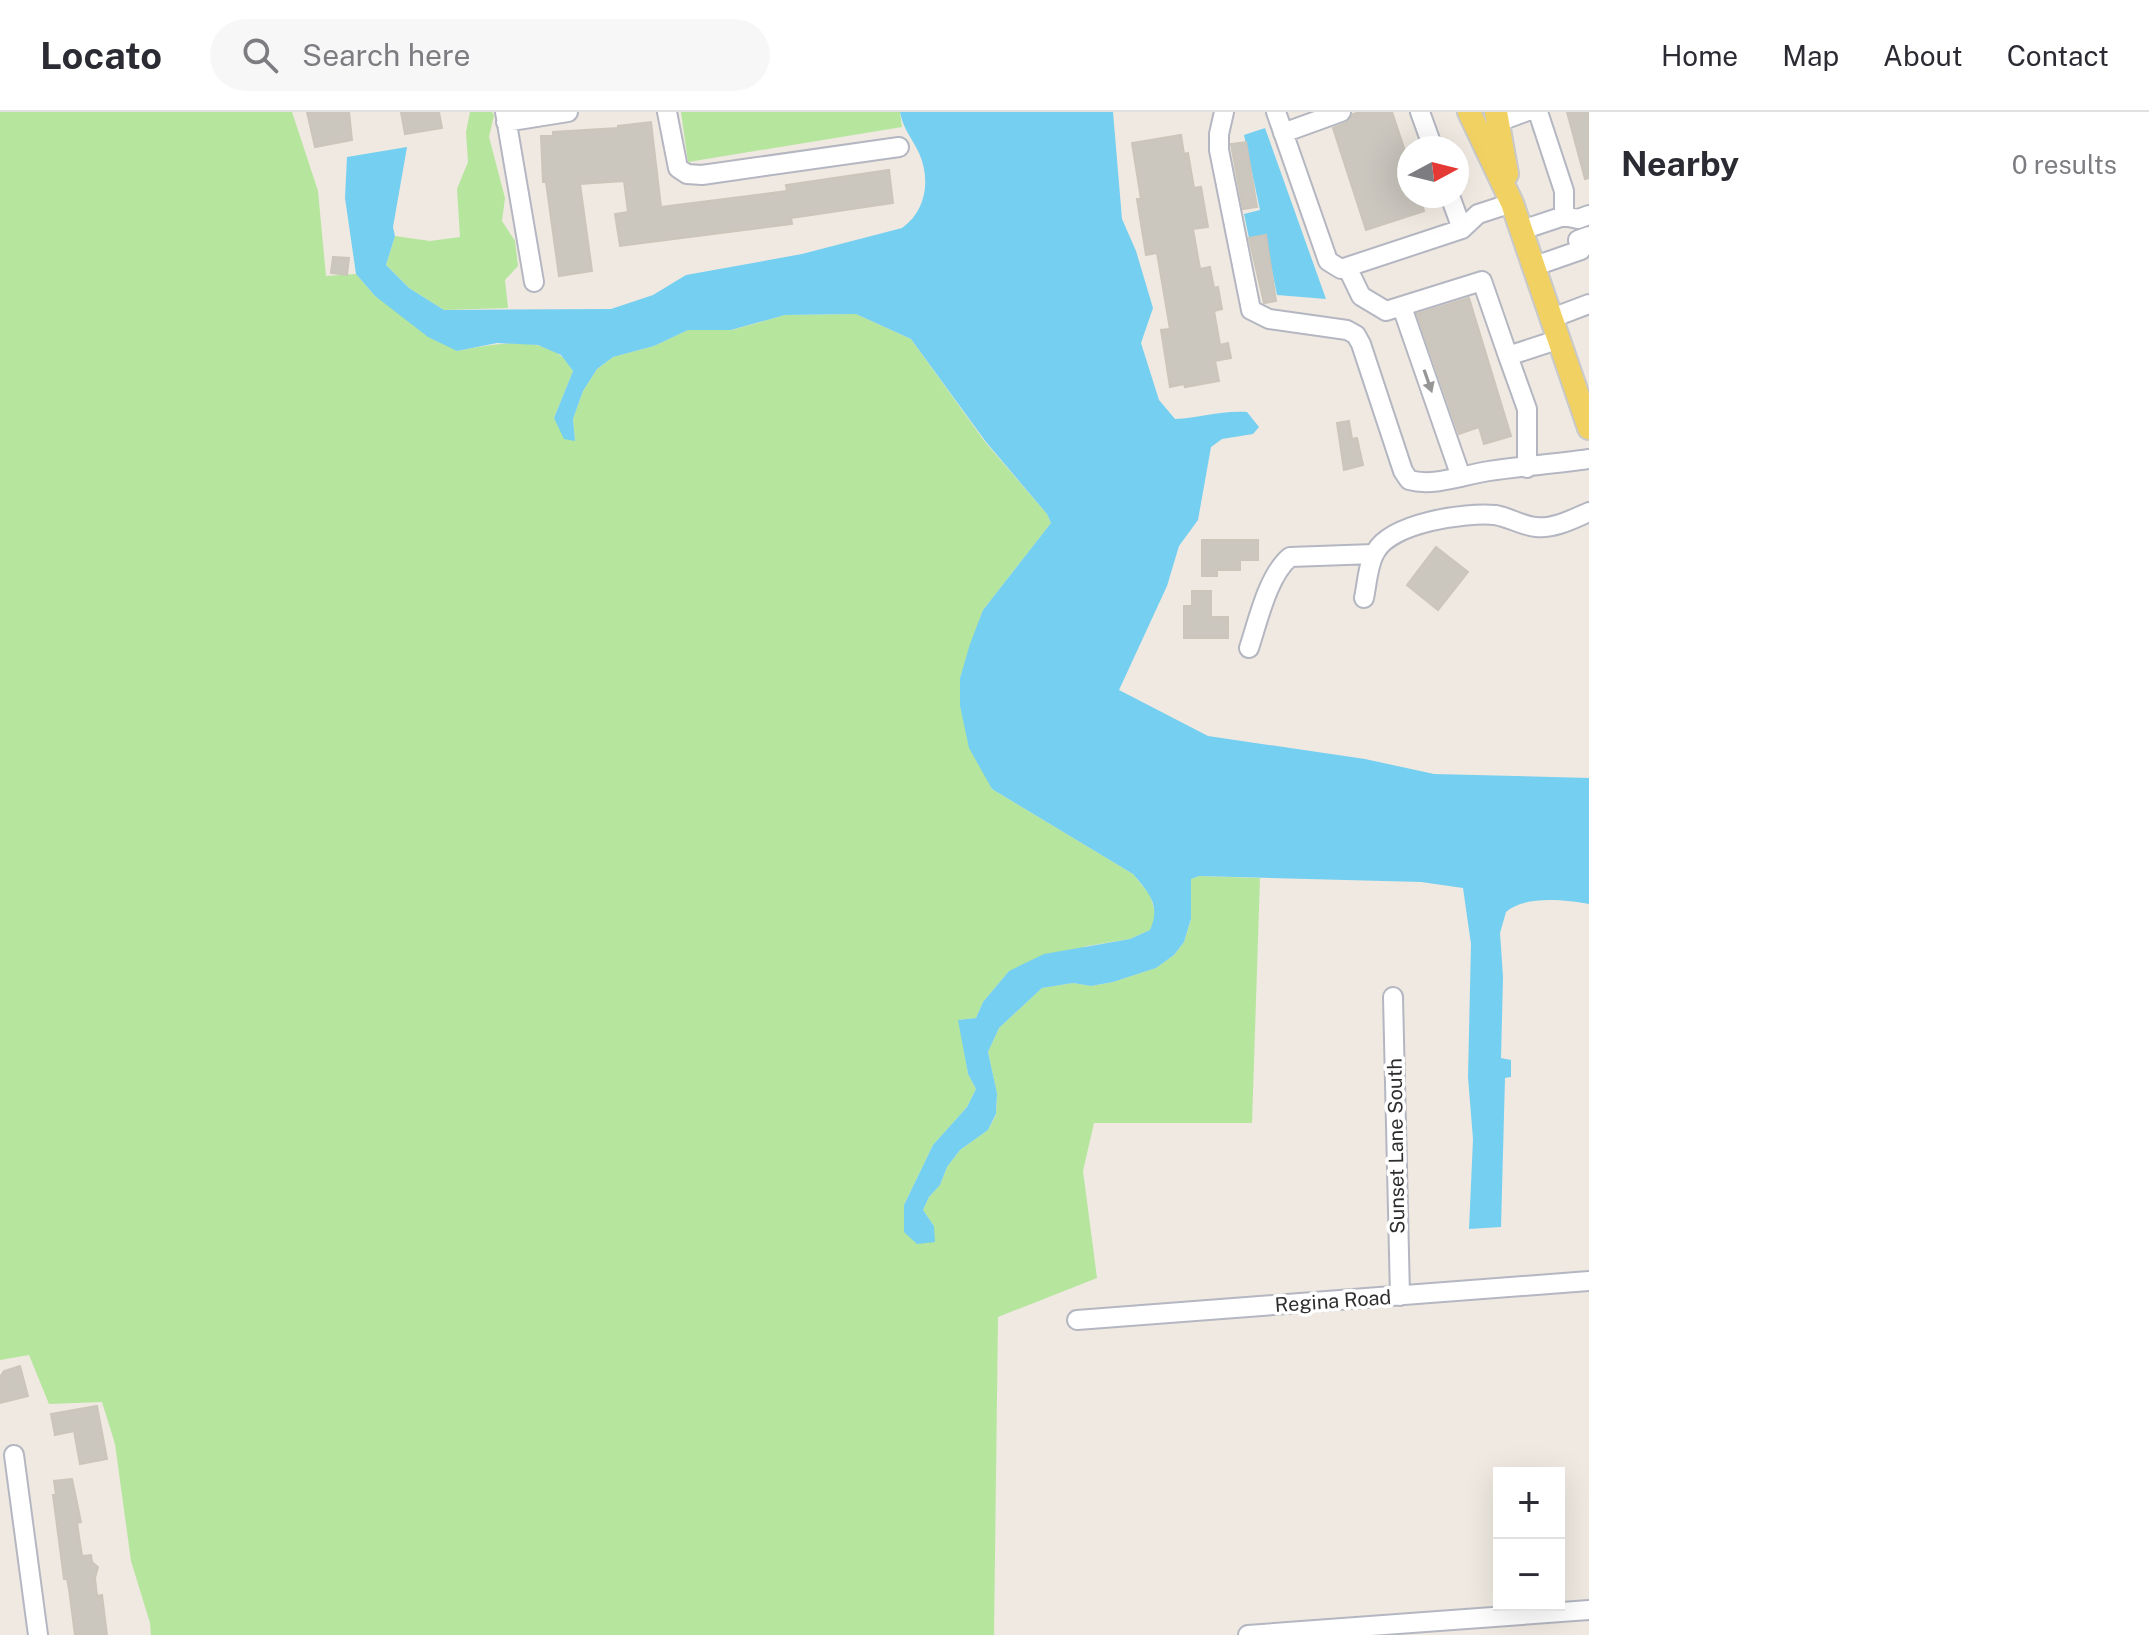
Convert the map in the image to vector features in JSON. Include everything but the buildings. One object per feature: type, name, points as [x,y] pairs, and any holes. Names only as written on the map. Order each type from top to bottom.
[{"type":"main road","points":[[1469,112],[1512,203],[1589,428]]},
{"type":"main road","points":[[1497,117],[1512,203]]},
{"type":"street","points":[[534,282],[505,117],[568,112]]},
{"type":"street","points":[[667,112],[678,168],[687,174],[702,175],[899,147]]},
{"type":"street","points":[[1224,112],[1219,150],[1251,310],[1269,319],[1347,330],[1356,335],[1403,471],[1409,480],[1419,483],[1589,459]]},
{"type":"street","points":[[1276,112],[1328,261],[1341,269],[1462,229],[1478,214],[1512,203]]},
{"type":"street","points":[[1283,133],[1341,112]]},
{"type":"street","points":[[1420,112],[1429,136]]},
{"type":"street","points":[[1497,117],[1525,112]]},
{"type":"street","points":[[1538,112],[1564,191],[1564,216]]},
{"type":"street","points":[[1454,208],[1462,229]]},
{"type":"street","points":[[1522,230],[1564,216],[1578,219],[1589,215]]},
{"type":"street","points":[[1535,266],[1581,250],[1578,240],[1589,236]]},
{"type":"street","points":[[1347,267],[1361,296],[1386,311],[1482,281],[1527,409],[1527,468]]},
{"type":"street","points":[[1508,356],[1556,329],[1589,304]]},
{"type":"street","points":[[1402,307],[1461,477]]},
{"type":"street","points":[[1364,598],[1374,554],[1391,535],[1411,525],[1498,515],[1536,527],[1556,525],[1589,512]]},
{"type":"street","points":[[1249,648],[1262,606],[1281,564],[1290,557],[1374,554]]},
{"type":"street","name":"Sunset Lane South","points":[[1393,997],[1400,1296]]},
{"type":"street","name":"Regina Road","points":[[1077,1320],[1589,1281]]},
{"type":"street","points":[[14,1455],[38,1635]]},
{"type":"street","points":[[1248,1635],[1589,1610]]},
{"type":"green space","points":[[0,112],[292,112],[318,191],[326,276],[356,274],[375,296],[457,351],[510,343],[538,346],[561,356],[573,371],[554,418],[575,441],[573,419],[583,391],[597,369],[613,357],[654,346],[688,330],[732,330],[785,315],[856,314],[911,339],[985,442],[1047,514],[1051,523],[983,610],[960,678],[960,706],[992,789],[1133,874],[1150,895],[1156,916],[1150,930],[1130,939],[1087,946],[1009,971],[983,1002],[976,1018],[959,1020],[968,1074],[976,1089],[967,1107],[933,1145],[904,1205],[934,1226],[923,1210],[929,1197],[940,1185],[947,1167],[960,1150],[988,1130],[996,1115],[997,1093],[988,1052],[999,1028],[1042,988],[1113,982],[1156,968],[1174,955],[1184,942],[1191,920],[1191,879],[1199,876],[1260,878],[1252,1123],[1094,1123],[1083,1171],[1097,1278],[998,1317],[994,1635],[151,1635],[131,1561],[115,1444],[102,1402],[49,1404],[29,1355],[0,1360]]},
{"type":"green space","points":[[470,112],[492,112],[494,115],[489,137],[505,198],[502,221],[515,241],[518,266],[505,280],[508,308],[444,310],[409,288],[386,265],[395,236],[430,241],[460,237],[457,189],[468,162],[466,132]]},
{"type":"green space","points":[[681,112],[900,112],[902,127],[688,162]]},
{"type":"water","points":[[900,112],[1113,112],[1122,219],[1136,251],[1153,308],[1141,343],[1159,400],[1175,419],[1247,412],[1259,427],[1253,434],[1222,439],[1211,447],[1198,520],[1179,546],[1167,586],[1119,690],[1208,736],[1365,759],[1434,774],[1589,778],[1589,904],[1557,900],[1524,903],[1506,912],[1500,933],[1503,977],[1501,1058],[1511,1060],[1511,1077],[1505,1078],[1501,1227],[1469,1229],[1473,1139],[1468,1077],[1471,944],[1463,888],[1421,882],[1199,876],[1191,879],[1191,919],[1184,942],[1174,955],[1156,968],[1113,982],[1042,988],[999,1028],[988,1052],[997,1093],[996,1114],[988,1130],[960,1150],[947,1167],[940,1185],[923,1210],[934,1226],[935,1242],[917,1244],[904,1232],[904,1205],[933,1145],[967,1107],[976,1089],[968,1074],[958,1020],[976,1018],[983,1002],[1009,971],[1044,954],[1130,939],[1150,930],[1153,921],[1152,900],[1133,874],[992,789],[969,748],[960,706],[960,678],[970,644],[983,610],[1051,523],[1047,514],[986,442],[911,339],[856,314],[785,315],[731,330],[688,330],[654,346],[613,357],[597,369],[583,391],[573,419],[575,441],[564,439],[554,418],[573,371],[561,355],[538,345],[497,343],[457,351],[428,337],[375,296],[356,274],[345,198],[347,157],[407,147],[393,227],[395,236],[386,265],[409,288],[444,310],[611,309],[653,295],[686,275],[802,254],[902,228],[921,204],[925,174]]},
{"type":"water","points":[[1265,128],[1326,299],[1277,295],[1265,236],[1249,238],[1244,214],[1260,210],[1244,135]]}]
